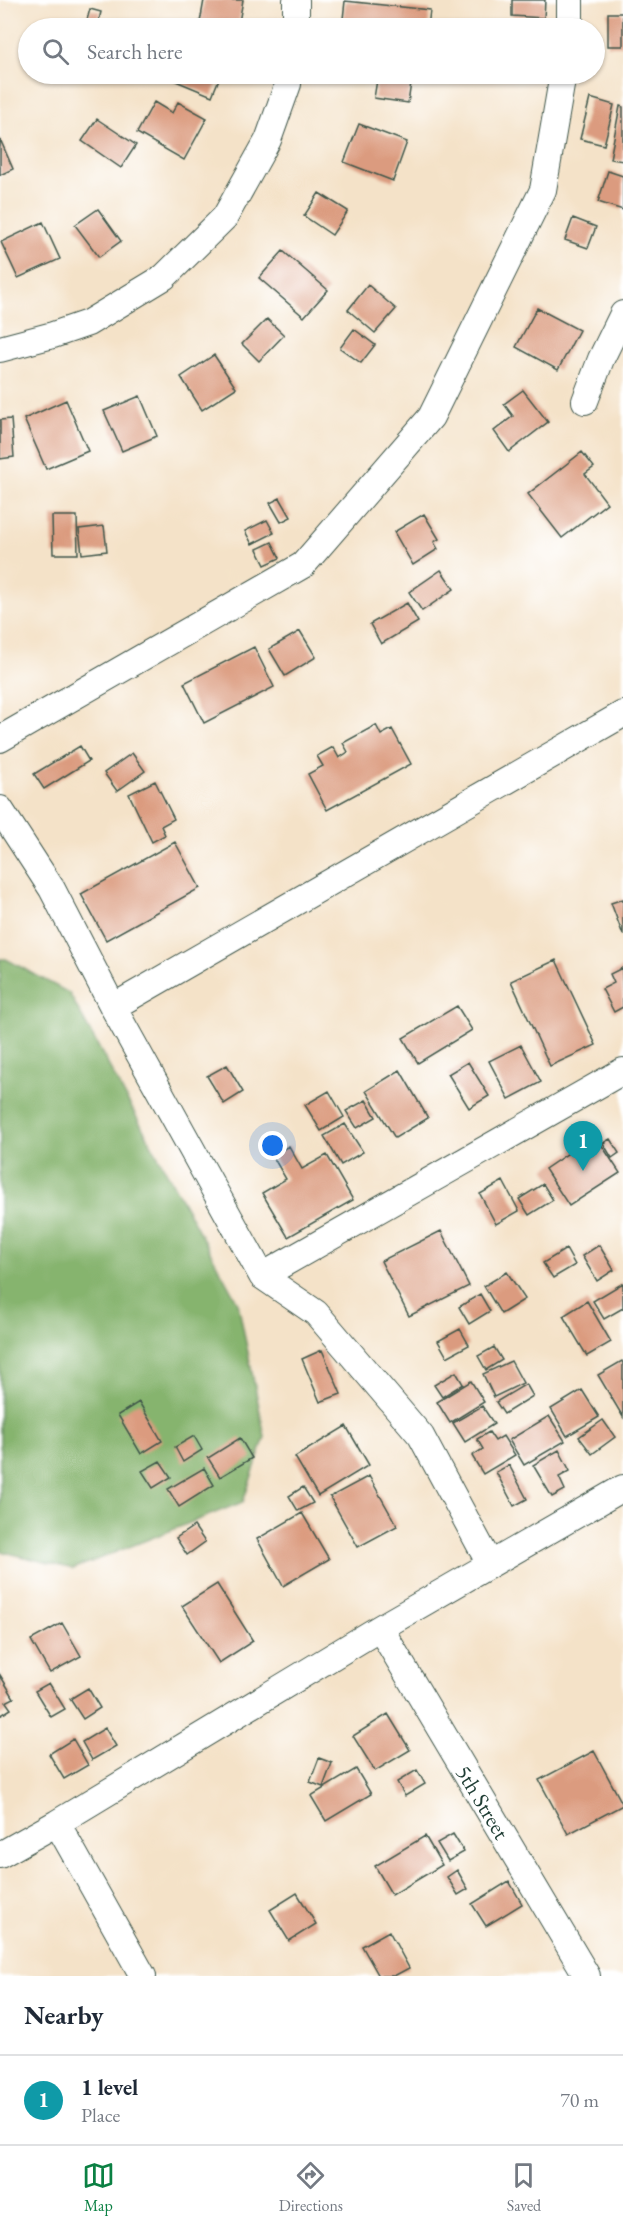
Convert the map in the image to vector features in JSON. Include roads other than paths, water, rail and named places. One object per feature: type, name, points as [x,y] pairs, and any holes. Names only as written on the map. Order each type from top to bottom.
[{"type":"street","points":[[296,0],[296,18]]},
{"type":"street","points":[[570,0],[570,18]]},
{"type":"street","points":[[0,349],[88,323],[164,278],[225,217],[268,140],[288,84]]},
{"type":"street","points":[[0,739],[303,565],[431,417],[543,190],[561,84]]},
{"type":"street","points":[[585,400],[623,314]]},
{"type":"street","points":[[113,1007],[623,714]]},
{"type":"street","points":[[0,809],[52,889],[113,1007],[262,1276],[316,1313],[421,1436],[490,1564]]},
{"type":"street","points":[[262,1276],[623,1071]]},
{"type":"street","points":[[0,1855],[380,1628],[623,1488]]},
{"type":"street","name":"5th Street","points":[[380,1628],[587,1976]]},
{"type":"street","points":[[57,1823],[143,1976]]},
{"type":"place","name":"1 level","points":[[583,1171]]}]
